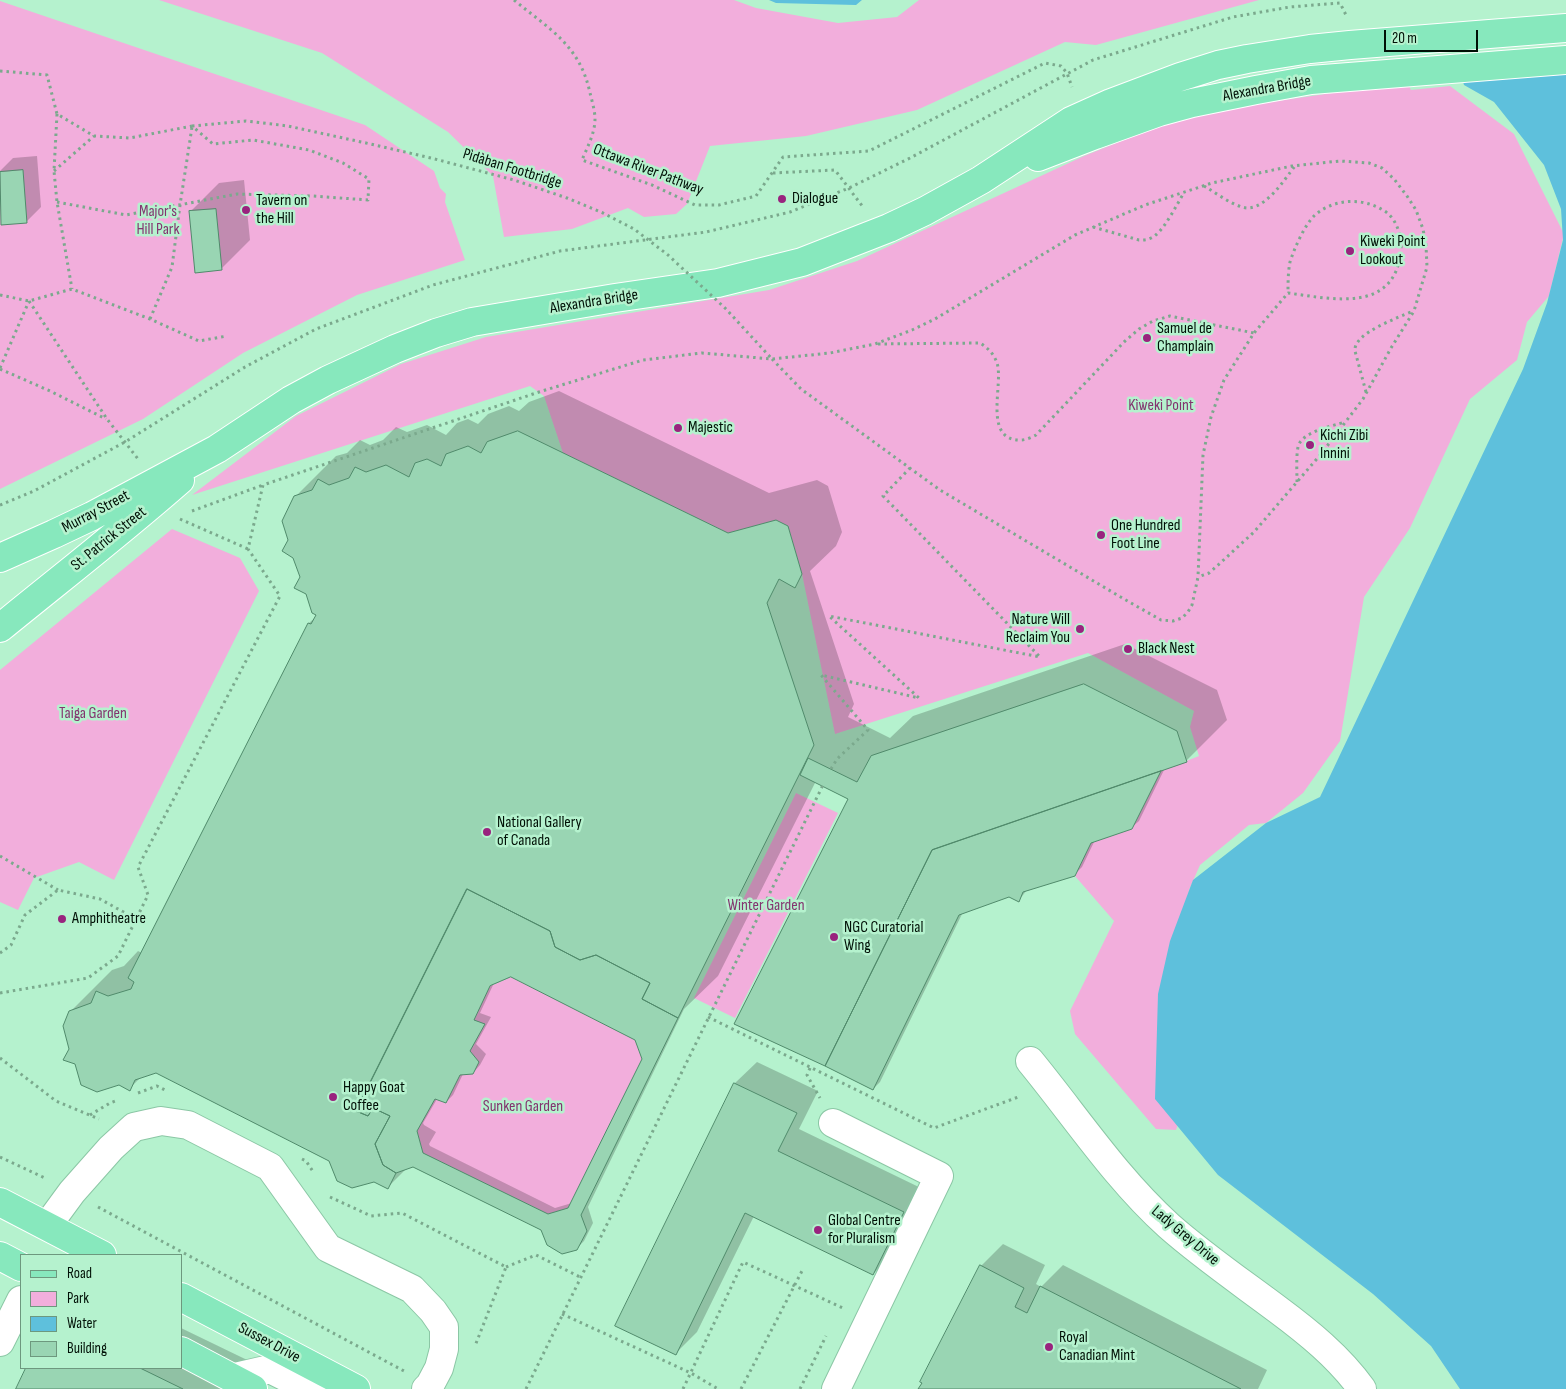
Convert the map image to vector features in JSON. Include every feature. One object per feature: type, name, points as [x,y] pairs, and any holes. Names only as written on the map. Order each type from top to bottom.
[{"type":"main road","name":"Alexandra Bridge","points":[[217,449],[272,412],[328,380],[395,349],[436,333],[472,322],[520,313],[718,283],[802,262],[889,228],[925,211],[981,180],[1071,121],[1111,102],[1180,77],[1228,63],[1276,54],[1350,45],[1566,28]]},
{"type":"main road","name":"Alexandra Bridge","points":[[981,180],[1159,112],[1221,96],[1311,80],[1566,60]]},
{"type":"main road","name":"Murray Street","points":[[0,558],[92,516],[217,449]]},
{"type":"main road","name":"St. Patrick Street","points":[[0,628],[130,524],[217,449]]},
{"type":"main road","points":[[0,1202],[100,1254]]},
{"type":"main road","points":[[0,1256],[20,1266]]},
{"type":"main road","name":"Sussex Drive","points":[[182,1298],[356,1389]]},
{"type":"main road","points":[[182,1352],[242,1383]]},
{"type":"street","name":"Lady Grey Drive","points":[[1030,1062],[1119,1176],[1146,1205],[1185,1239],[1334,1355],[1362,1389]]},
{"type":"street","points":[[47,1226],[72,1192],[134,1127],[161,1121],[188,1125],[270,1167],[328,1248],[412,1289],[433,1311],[444,1327],[444,1349],[439,1368],[428,1387]]},
{"type":"street","points":[[833,1123],[939,1176],[836,1389]]},
{"type":"street","points":[[0,1342],[20,1302]]},
{"type":"street","points":[[242,1383],[270,1369],[310,1389]]},
{"type":"path","name":"Ottawa River Pathway","points":[[514,0],[551,29],[568,46],[580,62],[592,102],[595,120],[582,160],[652,185],[695,205],[719,206],[756,196],[783,157],[869,151],[1045,63],[1061,66],[1066,73]]},
{"type":"path","points":[[0,505],[34,491],[125,442],[244,367],[316,330],[433,284],[560,251],[706,232],[790,212],[849,188],[910,158],[1093,60],[1233,17],[1290,7],[1340,3],[1348,18]]},
{"type":"path","points":[[0,71],[46,75],[57,114],[54,171],[57,202],[72,289]]},
{"type":"path","points":[[1066,73],[1072,88]]},
{"type":"path","points":[[54,171],[94,136],[57,114]]},
{"type":"path","name":"Pìdàban Footbridge","points":[[94,136],[130,138],[192,126],[246,121],[288,126],[366,142],[514,180],[567,198],[603,213],[634,229],[668,255],[726,309],[801,389],[940,490],[1161,620],[1173,621],[1182,618],[1192,605],[1198,577],[1202,455],[1211,416],[1224,380],[1254,333],[1288,293]]},
{"type":"path","points":[[57,202],[126,215],[237,194],[368,200],[369,179],[343,163],[309,150],[253,140],[213,144],[192,126]]},
{"type":"path","points":[[150,319],[172,266],[192,126]]},
{"type":"path","points":[[0,993],[88,978],[118,956],[148,895],[138,867],[280,596],[248,549],[176,517],[263,485],[529,395],[643,360],[702,353],[772,359],[830,353],[875,344],[935,319],[1075,235],[1145,205],[1203,185],[1295,166],[1340,161],[1369,163],[1382,168],[1398,185],[1416,210],[1423,229],[1427,268],[1414,311],[1366,392],[1321,454],[1250,535],[1217,566],[1198,577]]},
{"type":"path","points":[[1203,185],[1240,207],[1253,208],[1267,200],[1295,166]]},
{"type":"path","points":[[772,173],[835,170],[864,208],[858,212]]},
{"type":"path","points":[[1093,227],[1139,240],[1151,238],[1161,229],[1185,192]]},
{"type":"path","points":[[1362,201],[1387,213],[1393,220],[1400,240],[1400,260],[1390,282],[1381,290],[1371,296],[1361,298],[1333,299],[1288,293],[1290,262],[1305,229],[1314,216],[1328,207],[1340,203],[1362,201]]},
{"type":"path","points":[[669,261],[678,259]]},
{"type":"path","points":[[0,295],[29,301],[72,289],[150,319],[198,341],[227,336]]},
{"type":"path","points":[[29,301],[0,369],[106,419]]},
{"type":"path","points":[[29,301],[106,419],[140,461]]},
{"type":"path","points":[[1366,392],[1354,346],[1357,341],[1384,324],[1414,311]]},
{"type":"path","points":[[875,344],[980,343],[995,356],[998,365],[1000,375],[996,414],[999,424],[1004,433],[1010,438],[1021,440],[1036,435],[1124,342],[1139,328],[1153,321],[1170,316],[1254,333]]},
{"type":"path","points":[[1297,482],[1298,446],[1301,440],[1308,434],[1346,422]]},
{"type":"path","points":[[831,769],[837,759],[868,730],[820,675],[919,698],[829,616],[1040,656],[883,496],[910,468]]},
{"type":"path","points":[[248,549],[263,485]]},
{"type":"path","points":[[526,1389],[823,785]]},
{"type":"path","points":[[0,856],[58,890],[100,899],[136,919]]},
{"type":"path","points":[[0,953],[11,945],[25,915],[58,890]]},
{"type":"path","points":[[708,1017],[934,1128],[1050,1086]]},
{"type":"path","points":[[0,1058],[56,1101],[105,1122],[134,1127]]},
{"type":"path","points":[[134,1095],[158,1086],[166,1091]]},
{"type":"path","points":[[90,1115],[110,1103],[126,1098]]},
{"type":"path","points":[[297,1156],[306,1160],[316,1175]]},
{"type":"path","points":[[0,1157],[72,1192],[428,1387]]},
{"type":"path","points":[[325,1190],[330,1197],[371,1216],[402,1214],[506,1267]]},
{"type":"path","points":[[475,1347],[506,1267],[536,1255],[580,1277]]},
{"type":"path","points":[[683,1389],[744,1262],[869,1320]]},
{"type":"path","points":[[741,1389],[803,1269]]},
{"type":"path","points":[[836,1315],[840,1306]]},
{"type":"path","points":[[562,1314],[690,1373],[712,1388],[718,1389]]},
{"type":"path","points":[[800,1389],[828,1331]]},
{"type":"green space","points":[[159,0],[734,0],[756,8],[838,23],[897,17],[919,0],[1259,0],[1096,45],[1065,42],[917,110],[806,136],[710,146],[687,204],[676,214],[644,217],[628,208],[572,229],[504,237],[493,176],[448,132],[322,53]]},
{"type":"green space","name":"Major's Hill Park","points":[[0,1],[365,125],[434,171],[440,188],[446,194],[445,202],[465,260],[357,295],[243,353],[143,419],[0,489]]},
{"type":"green space","name":"Kìwekì Point","points":[[1407,82],[1411,90],[1450,86],[1514,134],[1564,234],[1549,296],[1527,322],[1517,360],[1470,399],[1410,528],[1364,597],[1340,741],[1303,793],[1266,823],[1249,825],[1200,865],[1189,890],[1168,1071],[1181,1115],[1176,1130],[1156,1129],[1075,1034],[1070,1011],[1114,921],[1075,876],[1091,843],[1132,829],[1161,771],[1199,756],[1190,727],[1194,711],[1088,653],[835,734],[802,574],[788,526],[776,520],[728,533],[563,453],[544,396],[530,386],[192,495],[296,416],[401,364],[486,337],[769,290],[857,261],[1084,156],[1189,114]]},
{"type":"green space","name":"Taiga Garden","points":[[172,529],[240,558],[259,591],[114,880],[79,862],[34,878],[18,910],[0,902],[0,670]]},
{"type":"green space","name":"Winter Garden","points":[[796,793],[838,813],[735,1018],[694,998]]},
{"type":"green space","name":"Sunken Garden","points":[[511,977],[635,1040],[642,1059],[568,1208],[548,1214],[423,1153],[417,1131],[490,986]]},
{"type":"water","points":[[769,0],[862,0],[856,5],[776,3]]},
{"type":"water","points":[[1437,0],[1566,0],[1566,1389],[1460,1389],[1431,1346],[1373,1294],[1218,1175],[1155,1099],[1158,994],[1170,941],[1193,880],[1266,823],[1320,797],[1523,369],[1547,303],[1563,240],[1561,209],[1544,165],[1494,102],[1464,85]]},
{"type":"pier","points":[[1435,0],[1566,0],[1566,74],[1461,82]]},
{"type":"building","points":[[23,170],[27,223],[1,225],[0,172]]},
{"type":"building","points":[[216,209],[222,270],[195,273],[189,211]]},
{"type":"building","name":"National Gallery of Canada","points":[[518,431],[728,533],[776,520],[788,526],[802,574],[795,588],[779,579],[767,603],[814,745],[678,1018],[642,999],[650,983],[596,955],[580,960],[555,947],[550,931],[467,889],[356,1111],[368,1116],[373,1108],[390,1116],[375,1144],[383,1165],[396,1173],[388,1189],[374,1182],[352,1188],[337,1181],[329,1161],[156,1073],[135,1080],[130,1091],[119,1085],[97,1092],[81,1085],[75,1064],[63,1060],[69,1049],[63,1026],[69,1011],[91,1003],[96,991],[108,996],[131,989],[134,982],[128,978],[308,623],[311,624],[316,615],[312,613],[306,594],[294,588],[300,577],[293,558],[282,551],[288,540],[282,521],[294,496],[312,490],[318,479],[329,485],[349,478],[355,467],[366,472],[386,465],[409,477],[415,463],[427,459],[441,466],[446,454],[468,446],[481,453],[487,442]]},
{"type":"building","name":"NGC Curatorial Wing","points":[[1084,684],[1177,731],[1187,762],[932,850],[825,1066],[734,1024],[848,799],[800,775],[808,758],[857,782],[871,756]]},
{"type":"building","points":[[1161,771],[1132,829],[1091,843],[1075,876],[1023,892],[1019,902],[1009,897],[959,915],[873,1090],[825,1066],[932,850]]},
{"type":"building","points":[[467,889],[550,931],[555,947],[580,960],[596,955],[650,983],[642,999],[678,1018],[581,1215],[587,1231],[577,1250],[562,1254],[547,1245],[541,1230],[413,1167],[396,1173],[383,1165],[375,1144],[390,1116],[373,1108],[368,1116],[356,1111]],"holes":[[[511,977],[635,1040],[642,1059],[568,1208],[548,1214],[423,1153],[417,1131],[435,1099],[446,1103],[460,1075],[473,1074],[479,1062],[470,1051],[485,1024],[474,1020],[490,986]]]},
{"type":"building","name":"Global Centre for Pluralism","points":[[734,1083],[797,1113],[778,1151],[904,1212],[873,1275],[745,1213],[676,1355],[615,1326]]},
{"type":"building","name":"Royal Canadian Mint","points":[[980,1265],[1024,1288],[1015,1307],[1027,1313],[1040,1286],[1241,1389],[918,1389]]},
{"type":"building","points":[[26,1369],[142,1369],[183,1389],[16,1389]]},
{"type":"place","name":"Dialogue","points":[[782,199]]},
{"type":"place","name":"Tavern on the Hill","points":[[246,210]]},
{"type":"place","name":"Kìwekì Point Lookout","points":[[1350,251]]},
{"type":"place","name":"Samuel de Champlain","points":[[1147,338]]},
{"type":"place","name":"Majestic","points":[[678,428]]},
{"type":"place","name":"Kichi Zibi Innini","points":[[1310,445]]},
{"type":"place","name":"One Hundred Foot Line","points":[[1101,535]]},
{"type":"place","name":"Nature Will Reclaim You","points":[[1080,629]]},
{"type":"place","name":"Black Nest","points":[[1128,649]]},
{"type":"place","name":"National Gallery of Canada","points":[[487,832]]},
{"type":"place","name":"Amphitheatre","points":[[62,919]]},
{"type":"place","name":"NGC Curatorial Wing","points":[[834,937]]},
{"type":"place","name":"Happy Goat Coffee","points":[[333,1097]]},
{"type":"place","name":"Global Centre for Pluralism","points":[[818,1230]]},
{"type":"place","name":"Royal Canadian Mint","points":[[1049,1347]]}]
